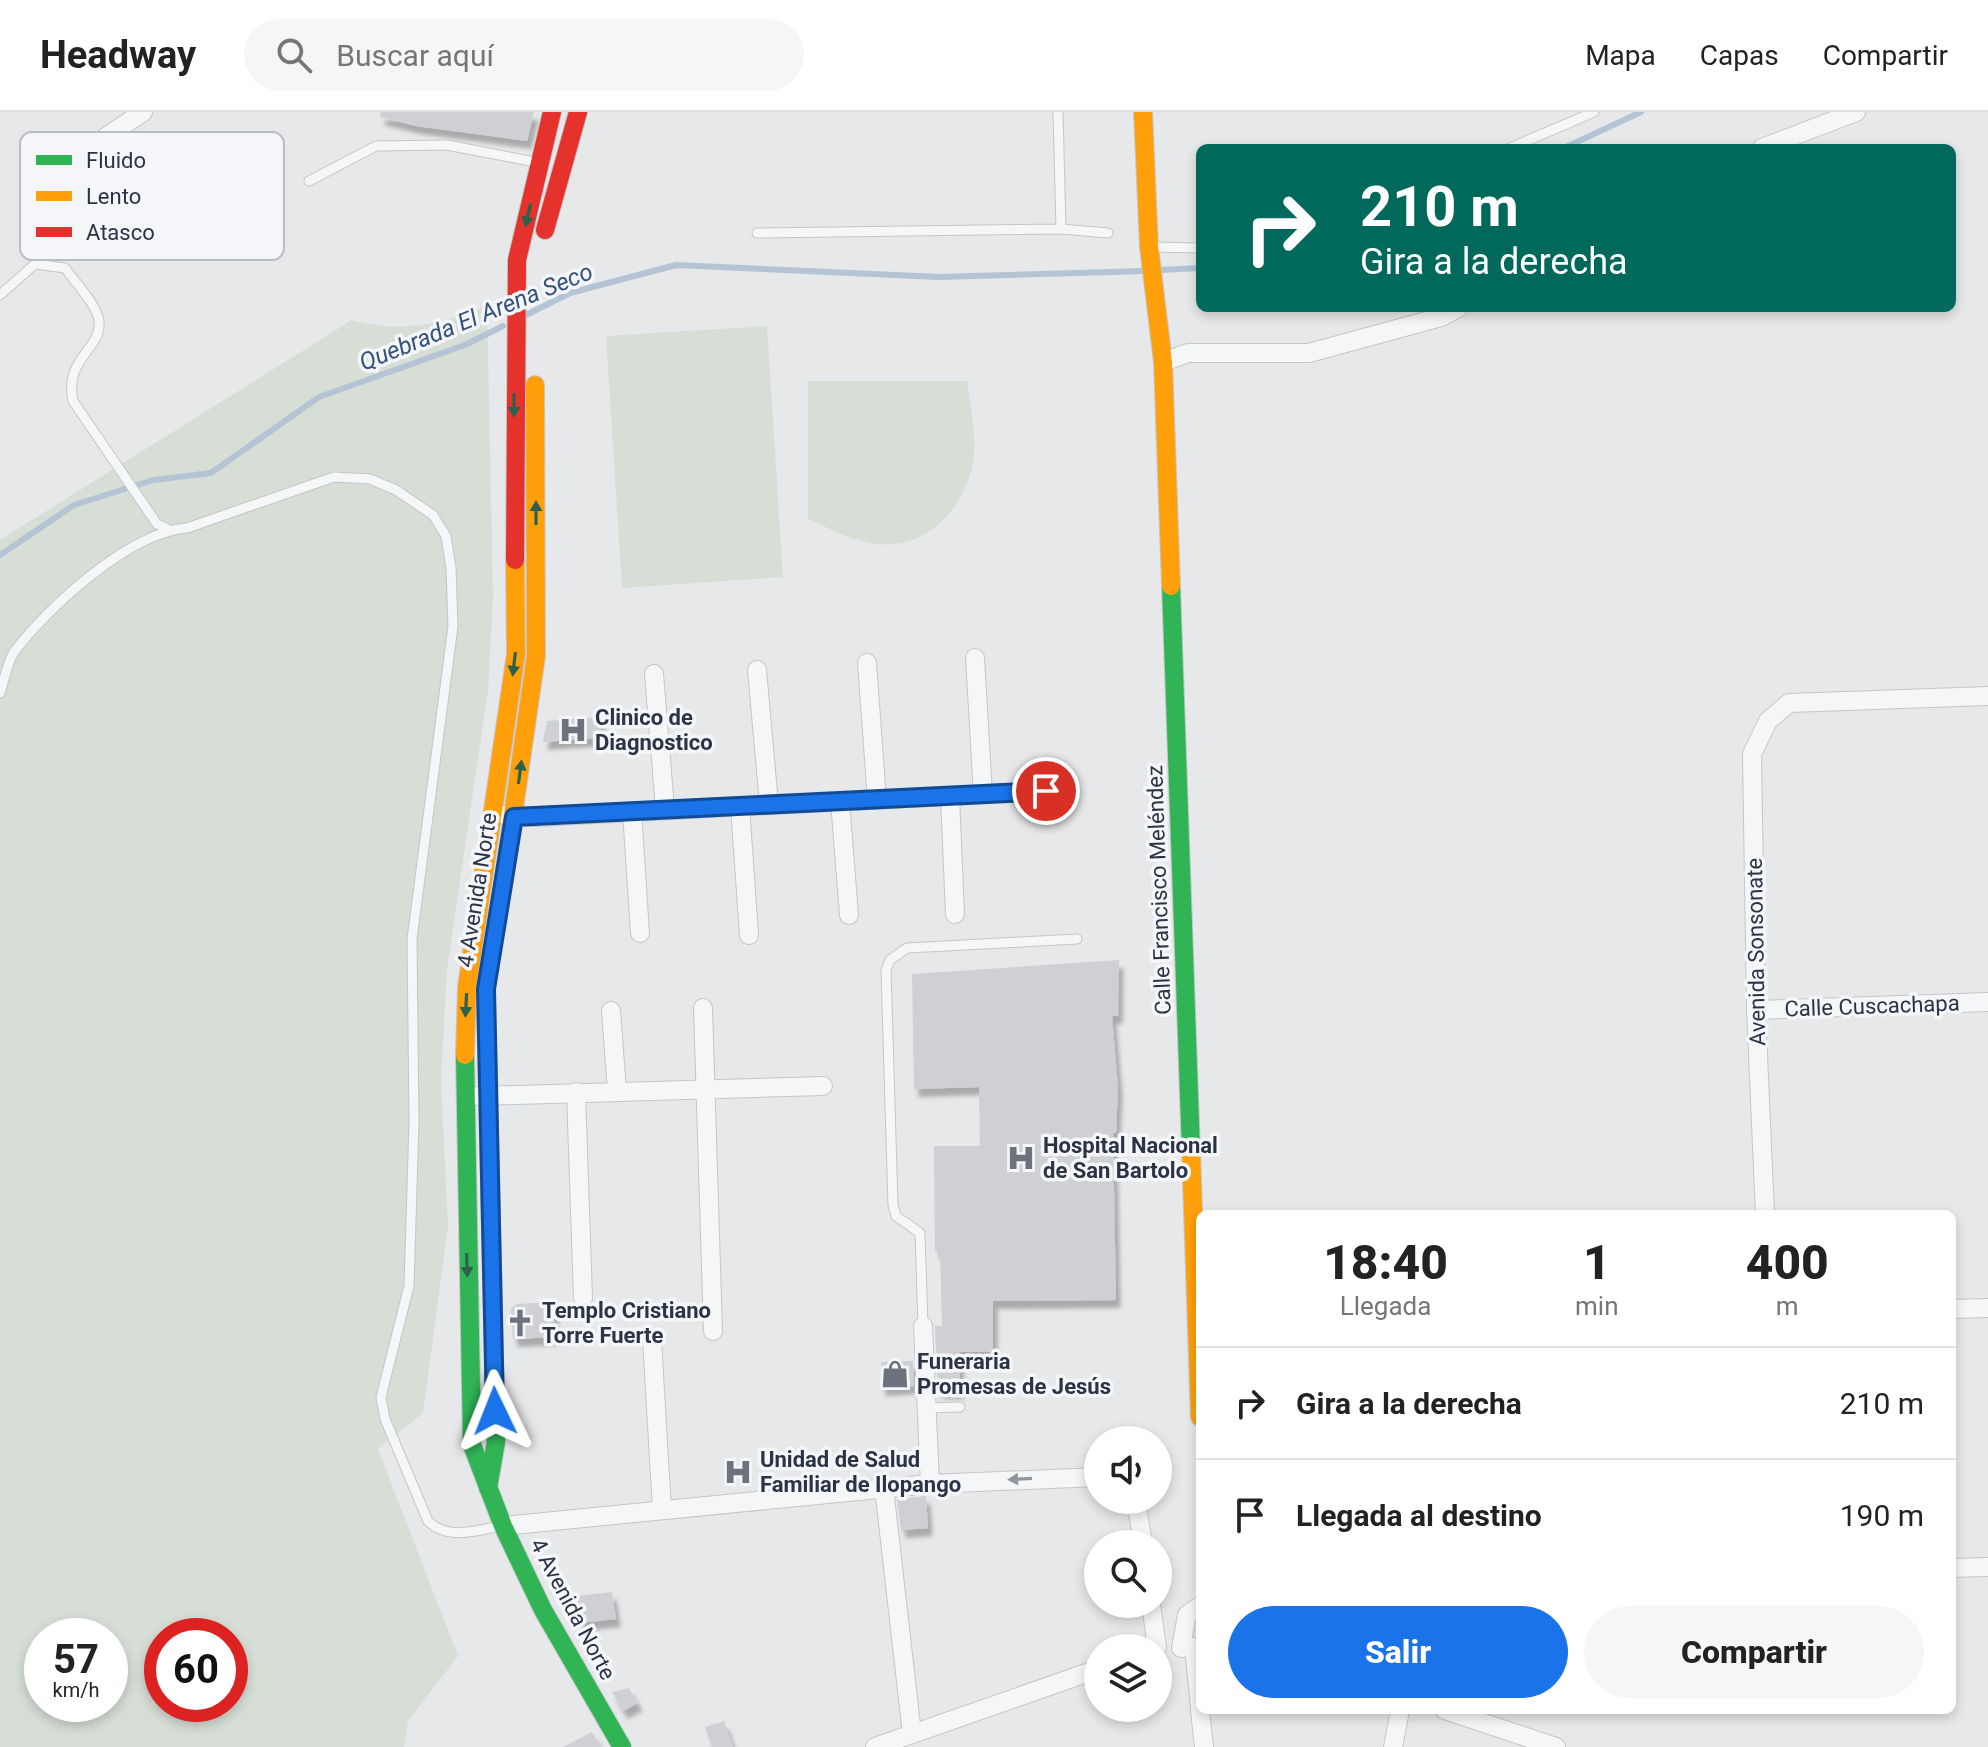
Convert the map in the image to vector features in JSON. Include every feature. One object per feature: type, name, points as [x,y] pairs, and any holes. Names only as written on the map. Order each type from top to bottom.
[{"type":"main road","name":"4 Avenida Norte","points":[[552,112],[517,260],[514,327],[516,654],[467,987],[463,1097],[472,1445],[487,1490],[543,1610],[622,1747]]},
{"type":"main road","points":[[541,244],[578,112]]},
{"type":"main road","name":"Calle Francisco Meléndez","points":[[1143,112],[1150,253],[1163,362],[1196,1236]]},
{"type":"main road","name":"4 Avenida Norte","points":[[498,911],[536,656],[536,291]]},
{"type":"main road","name":"4 Avenida Norte","points":[[487,1490],[496,1442],[486,1096],[486,989],[491,958]]},
{"type":"street","points":[[113,132],[143,112]]},
{"type":"street","points":[[1772,144],[1856,112]]},
{"type":"street","points":[[1163,362],[1188,353],[1309,353],[1450,312]]},
{"type":"street","points":[[975,658],[983,794]]},
{"type":"street","points":[[867,663],[877,800]]},
{"type":"street","points":[[757,670],[769,804]]},
{"type":"street","points":[[654,674],[665,809]]},
{"type":"street","name":"Avenida Sonsonate","points":[[1765,1210],[1756,1010],[1752,754],[1768,721],[1789,703],[1988,696]]},
{"type":"street","points":[[492,813],[514,817],[1046,791]]},
{"type":"street","points":[[950,796],[955,914]]},
{"type":"street","points":[[840,801],[849,915]]},
{"type":"street","points":[[740,806],[749,935]]},
{"type":"street","points":[[632,811],[640,933]]},
{"type":"street","name":"Calle Cuscachapa","points":[[1756,1010],[1988,1002]]},
{"type":"street","points":[[703,1008],[713,1331]]},
{"type":"street","points":[[611,1011],[617,1091]]},
{"type":"street","points":[[463,1097],[823,1086]]},
{"type":"street","points":[[576,1092],[583,1298]]},
{"type":"street","points":[[1956,1309],[1988,1308]]},
{"type":"street","points":[[923,1326],[930,1484]]},
{"type":"street","points":[[652,1340],[662,1510]]},
{"type":"street","points":[[503,1526],[930,1484],[1084,1478]]},
{"type":"street","points":[[884,1488],[912,1734]]},
{"type":"street","points":[[1956,1568],[1988,1567]]},
{"type":"street","points":[[1196,1609],[1187,1615],[1196,1678]]},
{"type":"street","points":[[1172,1648],[1192,1647]]},
{"type":"street","points":[[875,1747],[1084,1674]]},
{"type":"street","points":[[1201,1714],[1204,1747]]},
{"type":"street","points":[[1393,1747],[1399,1714]]},
{"type":"street","points":[[1457,1714],[1556,1747]]},
{"type":"lane","points":[[1058,112],[1061,229]]},
{"type":"lane","points":[[1519,144],[1594,112]]},
{"type":"lane","points":[[309,181],[376,146],[447,145],[561,168]]},
{"type":"lane","points":[[757,233],[1061,229],[1108,233]]},
{"type":"lane","points":[[1150,253],[1196,248]]},
{"type":"lane","points":[[0,295],[35,264],[65,268],[99,318],[98,334],[74,368],[70,384],[73,401],[157,524],[168,529]]},
{"type":"lane","points":[[0,693],[12,655],[86,577],[168,529],[187,528],[334,477],[370,479],[396,490],[433,515],[446,536],[451,568],[453,626],[412,939],[414,1122],[409,1286],[399,1339],[381,1397],[385,1419],[428,1521],[436,1529],[449,1533],[503,1526]]},
{"type":"lane","points":[[923,1326],[920,1233],[896,1216],[893,1205],[886,970],[890,960],[907,948],[1077,939]]},
{"type":"lane","points":[[926,1408],[960,1407]]},
{"type":"shaded area","points":[[487,306],[493,598],[488,690],[447,969],[441,1081],[448,1226],[423,1413],[378,1449],[458,1656],[408,1721],[404,1747],[0,1747],[0,540],[352,320],[387,326],[437,322]]},
{"type":"shaded area","points":[[767,326],[783,577],[622,588],[606,336]]},
{"type":"shaded area","points":[[808,381],[967,381],[974,454],[964,490],[944,520],[914,539],[896,544],[877,544],[850,537],[808,519]]},
{"type":"building","points":[[381,112],[534,112],[527,141],[416,126],[380,117]]},
{"type":"building","name":"Clinico de Diagnostico","points":[[600,717],[601,738],[543,742],[547,721]]},
{"type":"building","points":[[1119,960],[1118,1016],[1112,1016],[1118,1088],[1116,1133],[1113,1133],[1116,1300],[993,1301],[993,1352],[959,1352],[960,1391],[938,1391],[935,1326],[942,1326],[940,1251],[935,1251],[934,1146],[980,1146],[979,1087],[914,1089],[912,974]]},
{"type":"building","points":[[553,1302],[555,1337],[513,1339],[511,1308],[517,1304]]},
{"type":"building","name":"Funeraria Promesas de Jesús","points":[[913,1361],[914,1386],[881,1388],[881,1362]]},
{"type":"building","points":[[926,1496],[928,1528],[901,1530],[897,1499]]},
{"type":"building","points":[[612,1592],[616,1619],[579,1623],[576,1596]]},
{"type":"building","points":[[629,1688],[638,1703],[623,1711],[612,1692]]},
{"type":"building","points":[[724,1721],[733,1747],[712,1747],[705,1727]]},
{"type":"building","points":[[592,1732],[601,1747],[563,1747]]},
{"type":"waterway","name":"Quebrada El Arena Seco","points":[[1573,144],[1641,112]]},
{"type":"waterway","name":"Quebrada El Arena Seco","points":[[524,316],[570,293],[676,265],[939,277],[1144,271]]},
{"type":"waterway","name":"Quebrada El Arena Seco","points":[[1159,270],[1196,268]]},
{"type":"waterway","name":"Quebrada El Arena Seco","points":[[0,555],[74,505],[153,480],[211,473],[319,397],[465,345],[503,326]]},
{"type":"traffic: fast","points":[[1171,586],[1191,1151]]},
{"type":"traffic: fast","points":[[486,1005],[496,1442],[488,1488]]},
{"type":"traffic: fast","points":[[465,1055],[472,1445],[503,1526],[543,1610],[622,1747]]},
{"type":"traffic: slow","points":[[1143,112],[1149,247],[1163,362],[1171,586]]},
{"type":"traffic: slow","points":[[502,891],[536,656],[535,385]]},
{"type":"traffic: slow","points":[[465,1055],[467,987],[516,654],[515,560]]},
{"type":"traffic: slow","points":[[1191,1151],[1196,1299]]},
{"type":"traffic: jam","points":[[515,560],[517,260],[552,112]]},
{"type":"traffic: jam","points":[[545,230],[578,112]]},
{"type":"place","name":"Clinico de Diagnostico","points":[[573,730]]},
{"type":"place","name":"Hospital Nacional de San Bartolo","points":[[1021,1158]]},
{"type":"place","name":"Templo Cristiano Torre Fuerte","points":[[520,1323]]},
{"type":"place","name":"Funeraria Promesas de Jesús","points":[[895,1374]]},
{"type":"place","name":"Unidad de Salud Familiar de Ilopango","points":[[738,1472]]},
{"type":"route","points":[[495,1411],[486,989],[514,817],[1046,791]]}]
